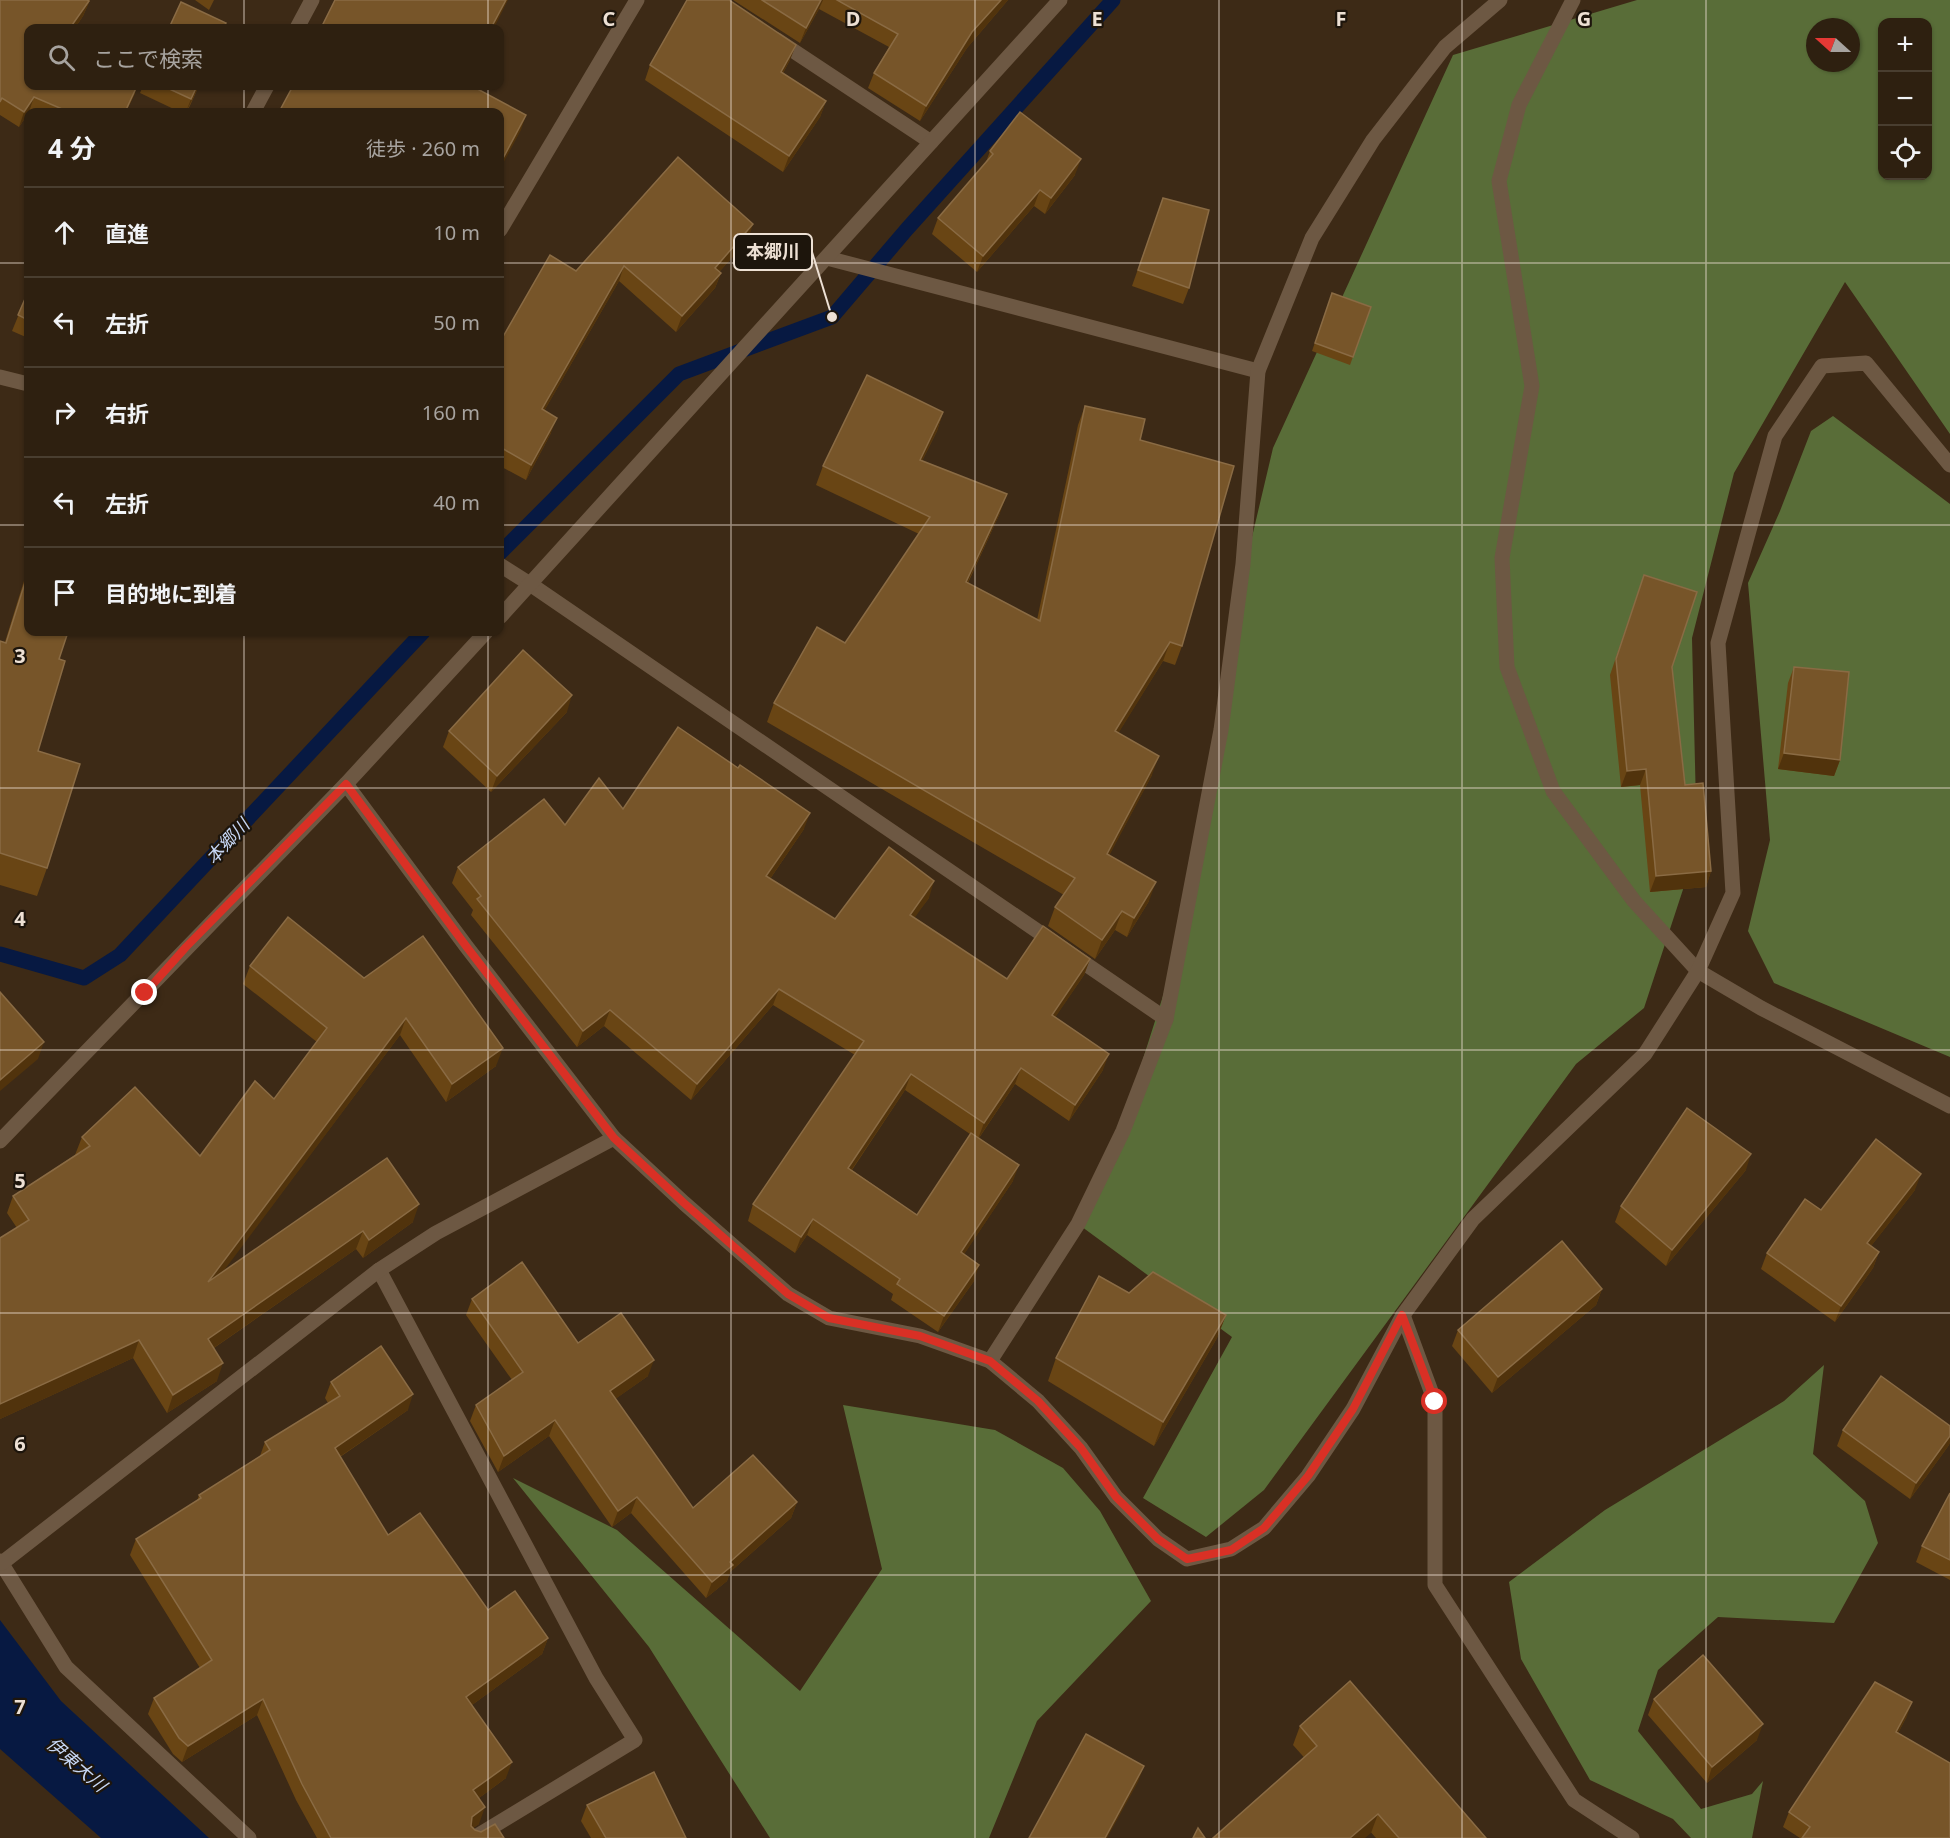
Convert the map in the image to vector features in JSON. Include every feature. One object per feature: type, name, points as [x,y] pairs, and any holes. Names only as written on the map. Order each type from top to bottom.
[{"type":"street","points":[[299,24],[312,0]]},
{"type":"street","points":[[504,223],[637,0]]},
{"type":"street","points":[[504,611],[525,581],[780,310],[833,259],[931,142],[1060,0]]},
{"type":"street","points":[[990,1361],[1078,1224],[1123,1131],[1166,1019],[1221,730],[1243,564],[1258,371],[1312,238],[1373,140],[1445,46],[1500,0]]},
{"type":"street","points":[[1573,0],[1519,105],[1499,181],[1532,386],[1502,558],[1507,667],[1553,791],[1634,901],[1698,971],[1761,1008],[1950,1106]]},
{"type":"street","points":[[766,32],[931,142]]},
{"type":"street","points":[[255,108],[265,90]]},
{"type":"street","points":[[833,259],[1258,371]]},
{"type":"street","points":[[346,784],[466,946],[614,1138],[744,1257],[788,1294],[808,1306],[829,1318],[920,1336],[990,1361],[1038,1401],[1081,1448],[1116,1497],[1158,1539],[1187,1559],[1231,1550],[1264,1528],[1308,1476],[1353,1409],[1402,1315],[1473,1219],[1645,1054],[1698,971],[1733,893],[1718,643],[1775,436],[1822,366],[1866,363],[1950,465]]},
{"type":"street","points":[[0,377],[24,383]]},
{"type":"street","points":[[504,568],[1166,1019]]},
{"type":"street","points":[[0,1141],[346,784],[482,636]]},
{"type":"street","points":[[249,1838],[66,1667],[1,1562],[379,1270],[436,1233],[614,1138]]},
{"type":"street","points":[[379,1270],[596,1677],[635,1740],[474,1838]]},
{"type":"street","points":[[1402,1315],[1435,1402],[1435,1586],[1574,1800],[1632,1838]]},
{"type":"green space","points":[[1637,0],[1950,0],[1950,434],[1845,282],[1734,473],[1692,638],[1697,847],[1644,1008],[1576,1064],[1264,1490],[1206,1537],[1143,1498],[1232,1337],[1078,1224],[1116,1144],[1182,936],[1239,592],[1273,448],[1453,55]]},
{"type":"green space","points":[[1833,416],[1950,504],[1950,1057],[1774,983],[1748,931],[1770,840],[1748,583],[1780,511],[1811,431]]},
{"type":"green space","points":[[1824,1365],[1813,1454],[1865,1501],[1878,1543],[1834,1623],[1718,1617],[1658,1670],[1638,1731],[1701,1809],[1752,1794],[1763,1781],[1752,1838],[1691,1838],[1673,1819],[1590,1780],[1521,1659],[1509,1582],[1605,1510],[1784,1401]]},
{"type":"green space","points":[[843,1405],[995,1430],[1063,1468],[1100,1511],[1151,1601],[1037,1721],[989,1838],[770,1838],[649,1647],[513,1478],[617,1530],[800,1691],[882,1569]]},
{"type":"water","name":"伊東大川","points":[[0,1620],[61,1701],[209,1838],[101,1838],[0,1749]]},
{"type":"building","points":[[0,0],[89,1],[73,24],[24,24],[24,90],[135,90],[127,108],[60,108],[34,97],[27,108],[24,108],[24,112],[2,98],[0,102]]},
{"type":"building","points":[[335,0],[506,0],[493,24],[323,24]]},
{"type":"building","points":[[687,0],[729,0],[796,45],[781,72],[826,101],[789,156],[650,65]]},
{"type":"building","points":[[762,0],[821,0],[806,28]]},
{"type":"building","points":[[837,0],[1001,0],[972,32],[926,106],[874,73],[898,34]]},
{"type":"building","points":[[181,2],[226,23],[225,24],[171,24]]},
{"type":"building","points":[[172,90],[195,90],[191,99]]},
{"type":"building","points":[[291,90],[479,90],[526,115],[504,156],[504,108],[281,108]]},
{"type":"building","points":[[1020,112],[1081,159],[1051,198],[1040,190],[983,256],[938,218],[993,154],[990,151]]},
{"type":"building","points":[[678,157],[753,224],[715,268],[721,273],[682,316],[624,266],[542,409],[557,418],[531,465],[504,449],[504,335],[550,255],[576,271]]},
{"type":"building","points":[[1163,198],[1209,210],[1189,288],[1138,270]]},
{"type":"building","points":[[1332,293],[1371,307],[1353,357],[1315,343]]},
{"type":"building","points":[[24,301],[24,318],[18,315]]},
{"type":"building","points":[[867,375],[943,412],[920,460],[1007,494],[966,582],[1040,621],[1085,406],[1145,419],[1140,440],[1234,466],[1182,646],[1170,642],[1115,731],[1159,756],[1107,854],[1156,882],[1134,918],[1122,911],[1102,940],[1055,907],[1075,878],[774,703],[817,627],[845,643],[930,517],[823,466]]},
{"type":"building","points":[[1644,575],[1697,592],[1672,667],[1685,785],[1703,783],[1711,871],[1656,876],[1646,769],[1627,771],[1616,659]]},
{"type":"building","points":[[24,586],[24,636],[67,636],[59,659],[65,661],[38,751],[80,764],[47,868],[0,853],[0,641],[6,643]]},
{"type":"building","points":[[523,650],[572,695],[497,776],[449,731]]},
{"type":"building","points":[[1794,667],[1849,672],[1840,760],[1784,753]]},
{"type":"building","points":[[678,727],[738,768],[740,765],[810,813],[766,876],[835,919],[889,847],[934,881],[910,915],[1007,979],[1043,926],[1090,959],[1052,1015],[1109,1054],[1075,1105],[1021,1068],[984,1123],[911,1074],[848,1168],[917,1215],[971,1133],[1019,1165],[961,1252],[979,1265],[944,1316],[897,1284],[900,1279],[813,1219],[801,1237],[753,1204],[864,1041],[779,989],[697,1084],[610,1010],[583,1031],[477,899],[481,896],[458,867],[544,799],[565,825],[599,778],[623,809]]},
{"type":"building","points":[[288,917],[364,978],[423,936],[503,1048],[452,1084],[406,1018],[208,1282],[387,1158],[419,1204],[369,1240],[363,1231],[208,1339],[223,1363],[173,1395],[139,1340],[0,1404],[0,1238],[29,1220],[13,1196],[90,1146],[82,1137],[135,1087],[200,1156],[255,1081],[274,1099],[327,1028],[250,966]]},
{"type":"building","points":[[0,992],[44,1042],[0,1080]]},
{"type":"building","points":[[1687,1108],[1751,1154],[1672,1250],[1621,1206]]},
{"type":"building","points":[[1876,1139],[1921,1174],[1867,1243],[1879,1252],[1841,1306],[1767,1253],[1805,1199],[1821,1210]]},
{"type":"building","points":[[1562,1241],[1602,1289],[1498,1377],[1458,1330]]},
{"type":"building","points":[[522,1262],[578,1343],[621,1313],[654,1360],[610,1391],[693,1508],[753,1455],[797,1502],[730,1562],[733,1565],[712,1582],[637,1497],[618,1511],[555,1420],[504,1456],[476,1405],[523,1372],[472,1299]]},
{"type":"building","points":[[1153,1272],[1226,1315],[1163,1422],[1056,1358],[1099,1276],[1129,1293]]},
{"type":"building","points":[[381,1346],[413,1394],[335,1448],[388,1535],[420,1513],[488,1610],[515,1591],[548,1638],[466,1697],[512,1762],[473,1790],[485,1807],[472,1817],[471,1826],[481,1832],[495,1824],[504,1838],[331,1838],[302,1784],[263,1699],[188,1746],[179,1738],[154,1698],[212,1660],[136,1539],[201,1498],[199,1495],[270,1450],[265,1442],[340,1396],[331,1382]]},
{"type":"building","points":[[1881,1376],[1950,1426],[1950,1436],[1916,1483],[1843,1430]]},
{"type":"building","points":[[1950,1493],[1950,1560],[1922,1546]]},
{"type":"building","points":[[1703,1655],[1763,1724],[1712,1767],[1654,1699]]},
{"type":"building","points":[[1350,1681],[1486,1838],[1399,1838],[1378,1814],[1350,1838],[1213,1838],[1317,1746],[1300,1726]]},
{"type":"building","points":[[1875,1682],[1912,1702],[1896,1732],[1950,1763],[1950,1838],[1802,1838],[1810,1827],[1789,1812]]},
{"type":"building","points":[[1086,1734],[1144,1766],[1105,1838],[1029,1838]]},
{"type":"building","points":[[654,1772],[686,1838],[606,1838],[587,1805]]},
{"type":"building","points":[[1198,1828],[1205,1838],[1193,1838]]},
{"type":"waterway","name":"本郷川","points":[[504,549],[679,374],[832,317],[907,229],[1113,0]]},
{"type":"waterway","name":"本郷川","points":[[0,954],[84,978],[120,955],[419,636]]},
{"type":"place","name":"本郷川","points":[[832,317]]},
{"type":"route","points":[[145,993],[186,947],[346,784],[466,946],[614,1138],[684,1203],[788,1294],[829,1318],[920,1336],[990,1361],[1038,1401],[1081,1448],[1116,1497],[1158,1539],[1187,1559],[1231,1550],[1264,1528],[1308,1476],[1353,1409],[1402,1315],[1435,1402]]}]
